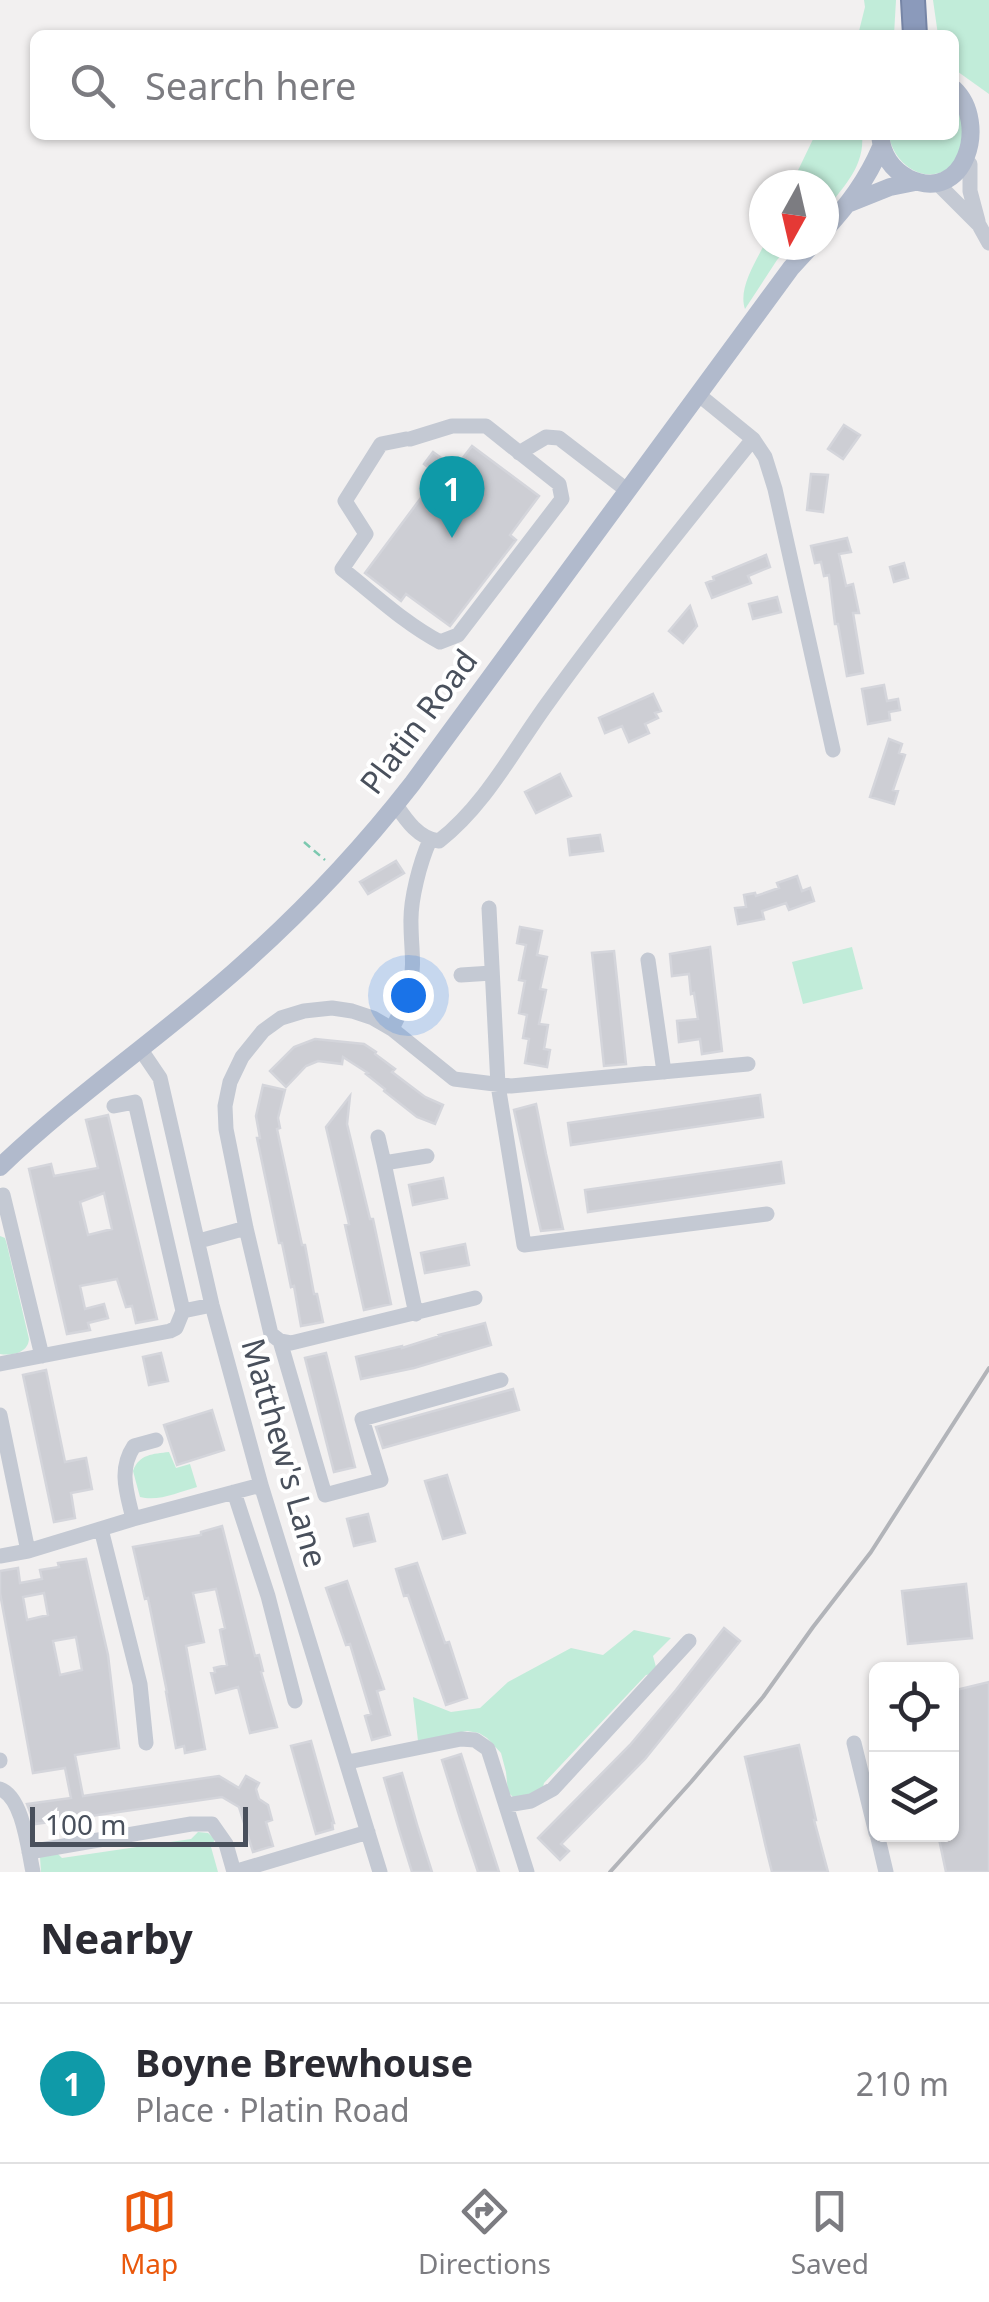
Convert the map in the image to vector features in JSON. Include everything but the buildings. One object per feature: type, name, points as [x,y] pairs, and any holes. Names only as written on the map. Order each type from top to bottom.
[{"type":"highway","points":[[912,0],[915,30]]},
{"type":"main road","points":[[849,203],[890,186],[937,183],[961,173],[979,153],[983,117],[959,93]]},
{"type":"main road","points":[[880,141],[888,162],[916,182]]},
{"type":"main road","points":[[839,215],[868,176],[880,141]]},
{"type":"main road","name":"Platin Road","points":[[0,1167],[236,971],[338,870],[396,805],[798,260]]},
{"type":"street","points":[[979,153],[970,192],[979,225],[989,243]]},
{"type":"street","points":[[937,183],[979,225]]},
{"type":"street","points":[[698,395],[753,440],[765,457],[833,750]]},
{"type":"street","points":[[452,426],[486,426],[519,452],[559,484],[562,498],[458,635],[440,642],[413,628],[342,569],[366,534],[345,501],[382,444],[452,426]]},
{"type":"street","points":[[519,452],[546,437],[560,438],[628,492]]},
{"type":"street","points":[[396,805],[416,830],[430,840],[439,841],[458,826],[558,690],[753,440]]},
{"type":"street","points":[[392,1030],[410,991],[414,958],[410,921],[430,840]]},
{"type":"street","points":[[489,908],[498,1084],[524,1246],[767,1214]]},
{"type":"street","points":[[648,960],[664,1072]]},
{"type":"street","points":[[461,975],[492,973]]},
{"type":"street","points":[[475,1298],[291,1343],[271,1334],[226,1129],[225,1106],[230,1082],[251,1044],[280,1018],[304,1010],[352,1011],[392,1030],[454,1079],[510,1086],[748,1064]]},
{"type":"street","name":"Matthew's Lane","points":[[141,1050],[160,1078],[212,1305],[261,1485],[380,1872]]},
{"type":"street","points":[[0,1364],[170,1331],[176,1328],[184,1311],[135,1102],[114,1106]]},
{"type":"street","points":[[378,1137],[416,1314]]},
{"type":"street","points":[[384,1163],[427,1156]]},
{"type":"street","points":[[3,1196],[5,1225],[42,1356]]},
{"type":"street","points":[[199,1241],[246,1228]]},
{"type":"street","points":[[184,1311],[212,1305]]},
{"type":"street","points":[[280,1341],[325,1496],[381,1480],[362,1419],[501,1380]]},
{"type":"street","points":[[0,1415],[28,1551]]},
{"type":"street","points":[[133,1519],[124,1475],[127,1457],[134,1446],[156,1440]]},
{"type":"street","points":[[0,1556],[261,1485]]},
{"type":"street","points":[[234,1492],[268,1596],[295,1701]]},
{"type":"street","points":[[101,1529],[140,1684],[146,1743]]},
{"type":"street","points":[[507,1806],[531,1801],[553,1789],[690,1641]]},
{"type":"street","points":[[348,1762],[461,1739],[475,1740],[488,1749],[527,1872]]},
{"type":"street","points":[[854,1743],[869,1802]]},
{"type":"street","points":[[0,1789],[10,1792],[17,1804],[32,1872]]},
{"type":"street","points":[[29,1852],[192,1824],[212,1824],[226,1844],[234,1872],[368,1832]]},
{"type":"street","points":[[879,1842],[886,1872]]},
{"type":"path","points":[[304,842],[338,870]]},
{"type":"green space","points":[[864,0],[896,0],[894,30],[859,30]]},
{"type":"green space","points":[[933,0],[989,0],[989,94],[959,73],[959,30],[937,30]]},
{"type":"green space","points":[[959,104],[962,107],[963,158],[945,171],[915,171],[900,160],[890,140],[959,140]]},
{"type":"green space","points":[[813,140],[862,140],[860,157],[839,192],[839,170],[798,170]]},
{"type":"green space","points":[[756,260],[777,260],[745,309],[743,301]]},
{"type":"green space","points":[[852,947],[863,989],[803,1004],[792,962]]},
{"type":"green space","points":[[0,1236],[7,1245],[29,1339],[23,1350],[9,1354],[0,1354]]},
{"type":"green space","points":[[169,1452],[176,1468],[190,1464],[197,1487],[161,1497],[140,1497],[133,1471],[136,1465],[147,1456]]},
{"type":"green space","points":[[634,1630],[671,1638],[653,1656],[656,1667],[652,1674],[646,1675],[544,1783],[542,1791],[514,1798],[508,1792],[501,1753],[479,1733],[467,1731],[418,1741],[413,1697],[451,1712],[480,1708],[508,1682],[571,1648],[603,1655]]},
{"type":"green space","points":[[198,1832],[215,1839],[211,1847],[218,1872],[41,1872],[40,1857],[57,1853],[62,1858],[191,1839]]},
{"type":"railway","points":[[610,1872],[763,1697],[871,1552],[989,1368]]},
{"type":"place","name":"Boyne Brewhouse","points":[[452,538]]}]
